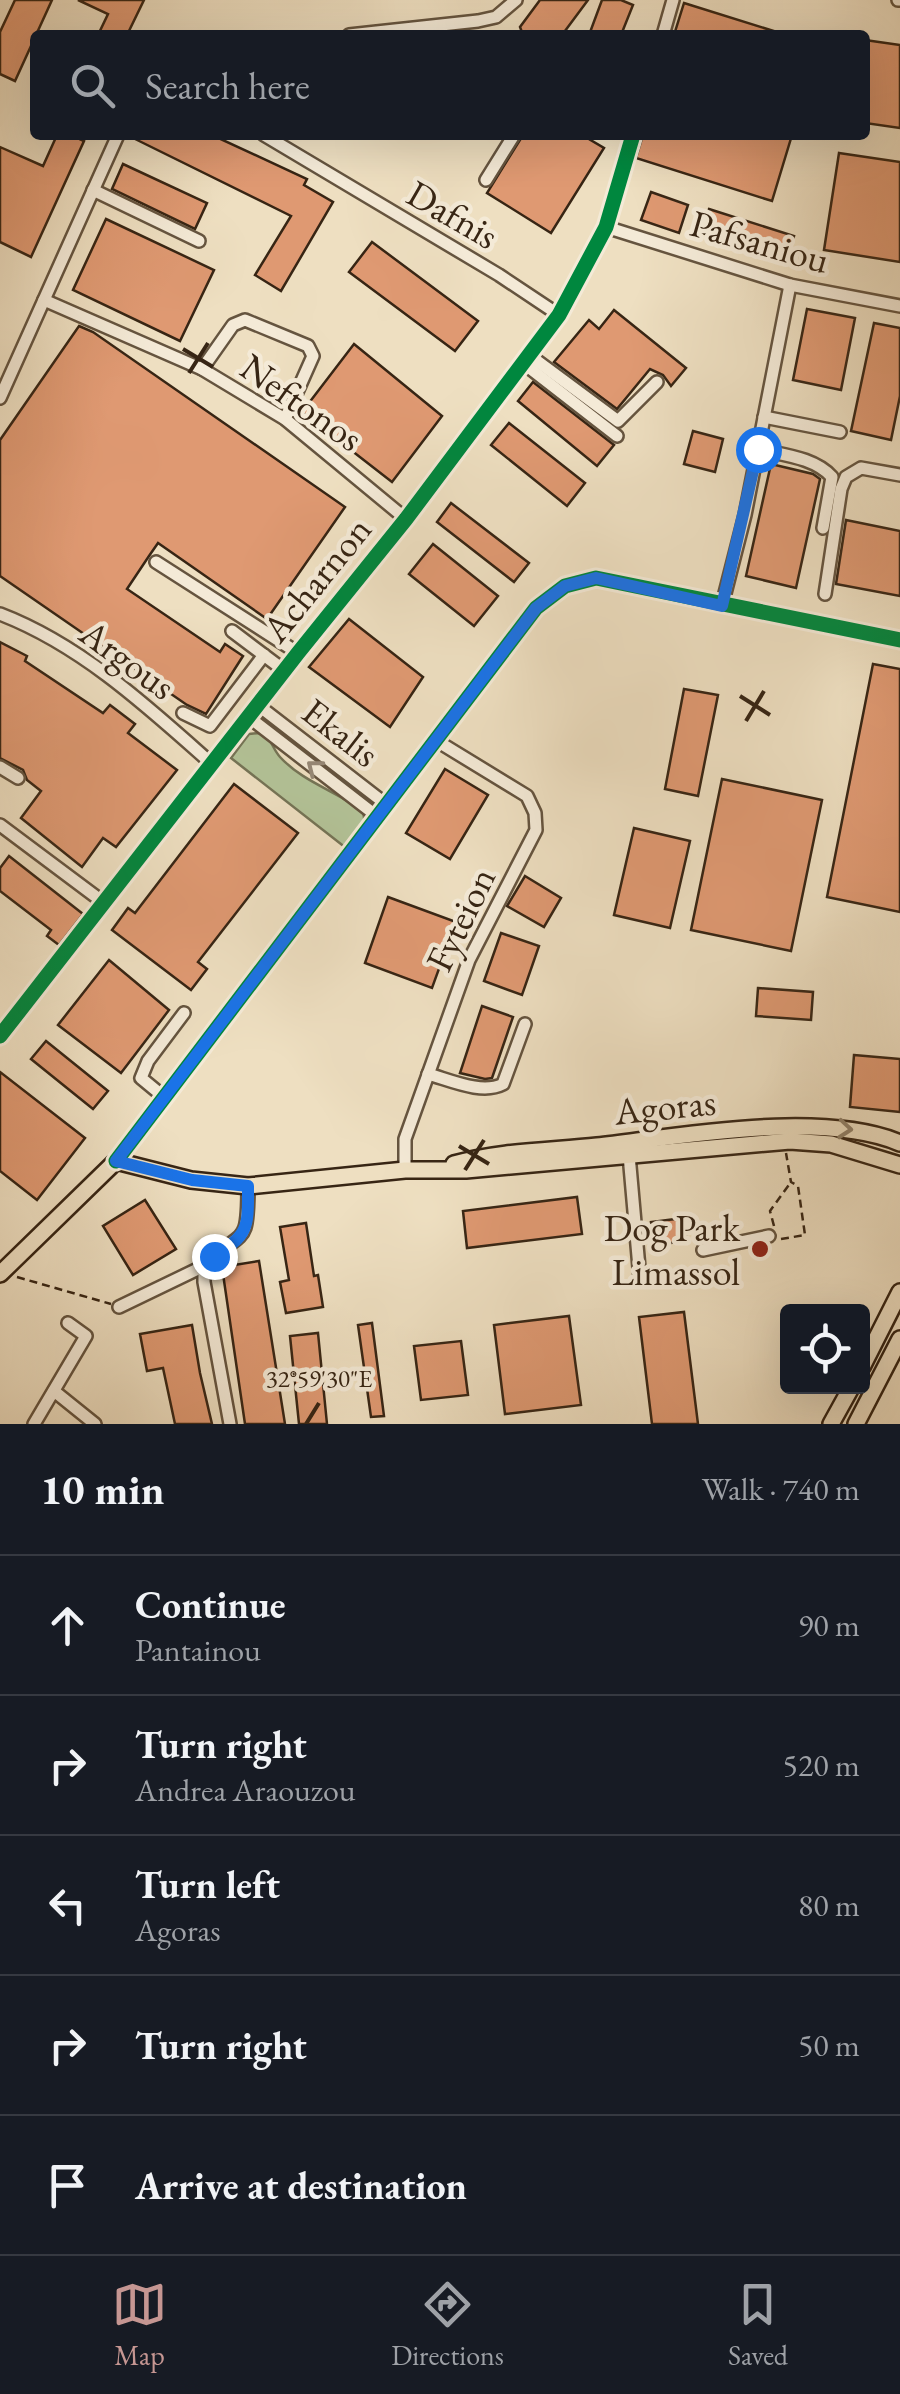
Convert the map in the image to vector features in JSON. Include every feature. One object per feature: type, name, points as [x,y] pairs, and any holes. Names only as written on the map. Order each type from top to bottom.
[{"type":"main road","name":"Agoras","points":[[435,1169],[474,1158],[790,1128],[864,1130],[900,1142]]},
{"type":"main road","name":"Agoras","points":[[116,1161],[192,1180],[248,1186],[406,1170],[466,1170],[784,1142],[830,1144],[900,1165]]},
{"type":"main road","points":[[1,1273],[116,1161]]},
{"type":"main road","points":[[870,1351],[900,1292]]},
{"type":"main road","points":[[856,1424],[900,1340]]},
{"type":"main road","points":[[832,1424],[848,1394]]},
{"type":"street","points":[[395,30],[478,21],[496,16],[516,0]]},
{"type":"street","points":[[665,30],[674,0]]},
{"type":"street","points":[[0,398],[116,140]]},
{"type":"street","name":"Dafnis","points":[[272,140],[499,274],[560,315]]},
{"type":"street","points":[[486,180],[511,140]]},
{"type":"street","name":"Acharnon","points":[[0,1036],[406,519],[560,315],[606,228],[632,140]]},
{"type":"street","points":[[93,190],[199,240]]},
{"type":"street","name":"Pafsaniou","points":[[606,228],[790,285],[900,306]]},
{"type":"street","points":[[722,606],[790,285]]},
{"type":"street","name":"Neftonos","points":[[44,300],[202,370],[285,419],[406,519]]},
{"type":"street","points":[[202,370],[234,325],[245,320],[308,346],[313,356],[285,419]]},
{"type":"street","points":[[526,359],[618,421],[657,382]]},
{"type":"street","points":[[526,359],[617,436]]},
{"type":"street","points":[[764,417],[840,432]]},
{"type":"street","points":[[758,449],[812,462],[828,472],[832,477],[822,528]]},
{"type":"street","points":[[825,594],[846,477],[861,468],[900,475]]},
{"type":"street","points":[[156,562],[298,654]]},
{"type":"street","points":[[116,1161],[536,608],[565,586],[596,578],[900,640]]},
{"type":"street","name":"Argous","points":[[0,614],[75,654],[130,693],[212,764]]},
{"type":"street","points":[[232,631],[285,671]]},
{"type":"street","points":[[183,713],[210,726],[264,655]]},
{"type":"street","name":"Ekalis","points":[[259,706],[386,805]]},
{"type":"street","points":[[250,718],[378,817]]},
{"type":"street","name":"Fyteion","points":[[406,1170],[406,1139],[469,960],[536,830],[535,813],[527,796],[437,741]]},
{"type":"street","points":[[0,767],[18,778]]},
{"type":"street","points":[[0,825],[103,902]]},
{"type":"street","points":[[164,1097],[141,1078],[148,1060],[184,1013]]},
{"type":"street","points":[[428,1074],[494,1089],[503,1084],[525,1024]]},
{"type":"street","points":[[629,1155],[640,1279]]},
{"type":"street","points":[[120,1307],[204,1266],[243,1235],[248,1225],[248,1186]]},
{"type":"street","points":[[703,1250],[769,1236]]},
{"type":"street","points":[[204,1266],[230,1424]]},
{"type":"street","points":[[34,1424],[86,1336],[68,1322]]},
{"type":"street","points":[[54,1391],[95,1424]]},
{"type":"path","points":[[784,1142],[791,1182],[770,1211],[777,1240],[805,1235],[798,1186],[791,1182]]},
{"type":"path","points":[[1,1273],[120,1307]]},
{"type":"green space","points":[[260,733],[299,773],[363,811],[365,824],[346,848],[231,758],[249,734]]},
{"type":"building","points":[[15,0],[52,0],[38,30],[30,30],[30,48],[15,81],[0,74],[0,32]]},
{"type":"building","points":[[78,0],[144,0],[129,30],[100,30],[108,14]]},
{"type":"building","points":[[540,0],[588,0],[566,30],[520,27]]},
{"type":"building","points":[[602,0],[621,0],[633,5],[623,30],[591,30]]},
{"type":"building","points":[[684,3],[770,30],[676,30]]},
{"type":"building","points":[[870,41],[900,45],[900,128],[870,124]]},
{"type":"building","points":[[55,140],[84,141],[31,257],[0,242],[0,147],[43,166]]},
{"type":"building","points":[[137,140],[223,140],[307,179],[304,185],[333,202],[281,291],[255,275],[291,216]]},
{"type":"building","points":[[520,140],[590,140],[604,148],[551,233],[487,193]]},
{"type":"building","points":[[641,140],[790,140],[772,201],[636,158]]},
{"type":"building","points":[[839,153],[900,162],[900,262],[824,250]]},
{"type":"building","points":[[123,164],[207,203],[195,229],[112,189]]},
{"type":"building","points":[[651,192],[688,205],[679,233],[641,220]]},
{"type":"building","points":[[709,209],[794,236],[786,260],[702,233]]},
{"type":"building","points":[[106,219],[214,270],[180,341],[73,290]]},
{"type":"building","points":[[372,242],[478,321],[455,351],[349,272]]},
{"type":"building","points":[[807,309],[855,318],[841,390],[793,380]]},
{"type":"building","points":[[614,310],[686,368],[671,386],[663,375],[650,369],[617,409],[554,362],[589,320],[599,329]]},
{"type":"building","points":[[874,323],[900,328],[900,396],[891,440],[851,431]]},
{"type":"building","points":[[79,326],[345,507],[267,619],[158,543],[149,556],[127,589],[220,652],[225,644],[243,656],[206,714],[187,705],[0,576],[0,440]]},
{"type":"building","points":[[354,344],[442,416],[392,482],[302,412]]},
{"type":"building","points":[[533,382],[614,445],[597,466],[518,401]]},
{"type":"building","points":[[509,423],[585,483],[567,506],[491,445]]},
{"type":"building","points":[[693,431],[723,439],[715,472],[684,464]]},
{"type":"building","points":[[771,464],[820,479],[796,588],[746,576]]},
{"type":"building","points":[[451,503],[529,563],[514,582],[437,522]]},
{"type":"building","points":[[846,520],[900,531],[900,596],[836,584]]},
{"type":"building","points":[[433,544],[498,596],[474,626],[409,574]]},
{"type":"building","points":[[349,619],[423,677],[390,727],[309,667]]},
{"type":"building","points":[[0,642],[27,656],[25,661],[103,713],[110,705],[135,724],[128,733],[177,770],[116,847],[103,838],[82,867],[21,818],[41,791],[27,780],[23,770],[0,758]]},
{"type":"building","points":[[873,664],[900,669],[900,912],[827,897]]},
{"type":"building","points":[[684,689],[718,695],[698,796],[665,789]]},
{"type":"building","points":[[445,769],[488,795],[450,859],[406,833]]},
{"type":"building","points":[[722,779],[822,800],[791,951],[691,930]]},
{"type":"building","points":[[234,784],[298,833],[198,962],[207,969],[191,990],[112,930],[128,908],[135,913]]},
{"type":"building","points":[[634,828],[690,841],[670,928],[614,915]]},
{"type":"building","points":[[9,856],[83,914],[59,945],[47,936],[51,930],[0,891],[0,868]]},
{"type":"building","points":[[525,876],[561,898],[544,927],[507,906]]},
{"type":"building","points":[[388,897],[456,922],[432,988],[365,963]]},
{"type":"building","points":[[501,933],[539,946],[522,995],[484,981]]},
{"type":"building","points":[[109,960],[169,1010],[121,1073],[58,1025]]},
{"type":"building","points":[[758,988],[813,992],[811,1020],[756,1016]]},
{"type":"building","points":[[482,1006],[513,1017],[492,1078],[485,1079],[460,1073]]},
{"type":"building","points":[[46,1041],[108,1091],[93,1109],[31,1059]]},
{"type":"building","points":[[854,1055],[900,1059],[900,1112],[850,1107]]},
{"type":"building","points":[[0,1072],[85,1138],[37,1200],[0,1171]]},
{"type":"building","points":[[577,1197],[582,1234],[467,1248],[463,1211]]},
{"type":"building","points":[[145,1200],[176,1249],[133,1275],[103,1226]]},
{"type":"building","points":[[684,1218],[687,1241],[654,1245],[651,1222]]},
{"type":"building","points":[[306,1223],[323,1307],[286,1313],[280,1282],[289,1280],[280,1227]]},
{"type":"building","points":[[259,1261],[285,1424],[245,1424],[222,1267]]},
{"type":"building","points":[[684,1312],[698,1424],[652,1424],[639,1317]]},
{"type":"building","points":[[569,1316],[581,1405],[505,1414],[494,1325]]},
{"type":"building","points":[[372,1323],[384,1416],[371,1417],[358,1325]]},
{"type":"building","points":[[192,1325],[212,1424],[175,1424],[163,1368],[147,1371],[140,1334]]},
{"type":"building","points":[[318,1333],[327,1424],[299,1424],[290,1336]]},
{"type":"building","points":[[461,1341],[468,1395],[421,1400],[414,1346]]},
{"type":"cycle path","points":[[0,1036],[406,519],[559,315],[606,227],[632,140]]},
{"type":"cycle path","points":[[116,1161],[536,608],[565,586],[596,578],[900,640]]},
{"type":"place","name":"Dog Park Limassol","points":[[760,1249]]},
{"type":"route","points":[[214,1256],[232,1246],[248,1225],[248,1186],[192,1180],[116,1161],[536,608],[565,586],[596,578],[722,606],[758,449]]}]
